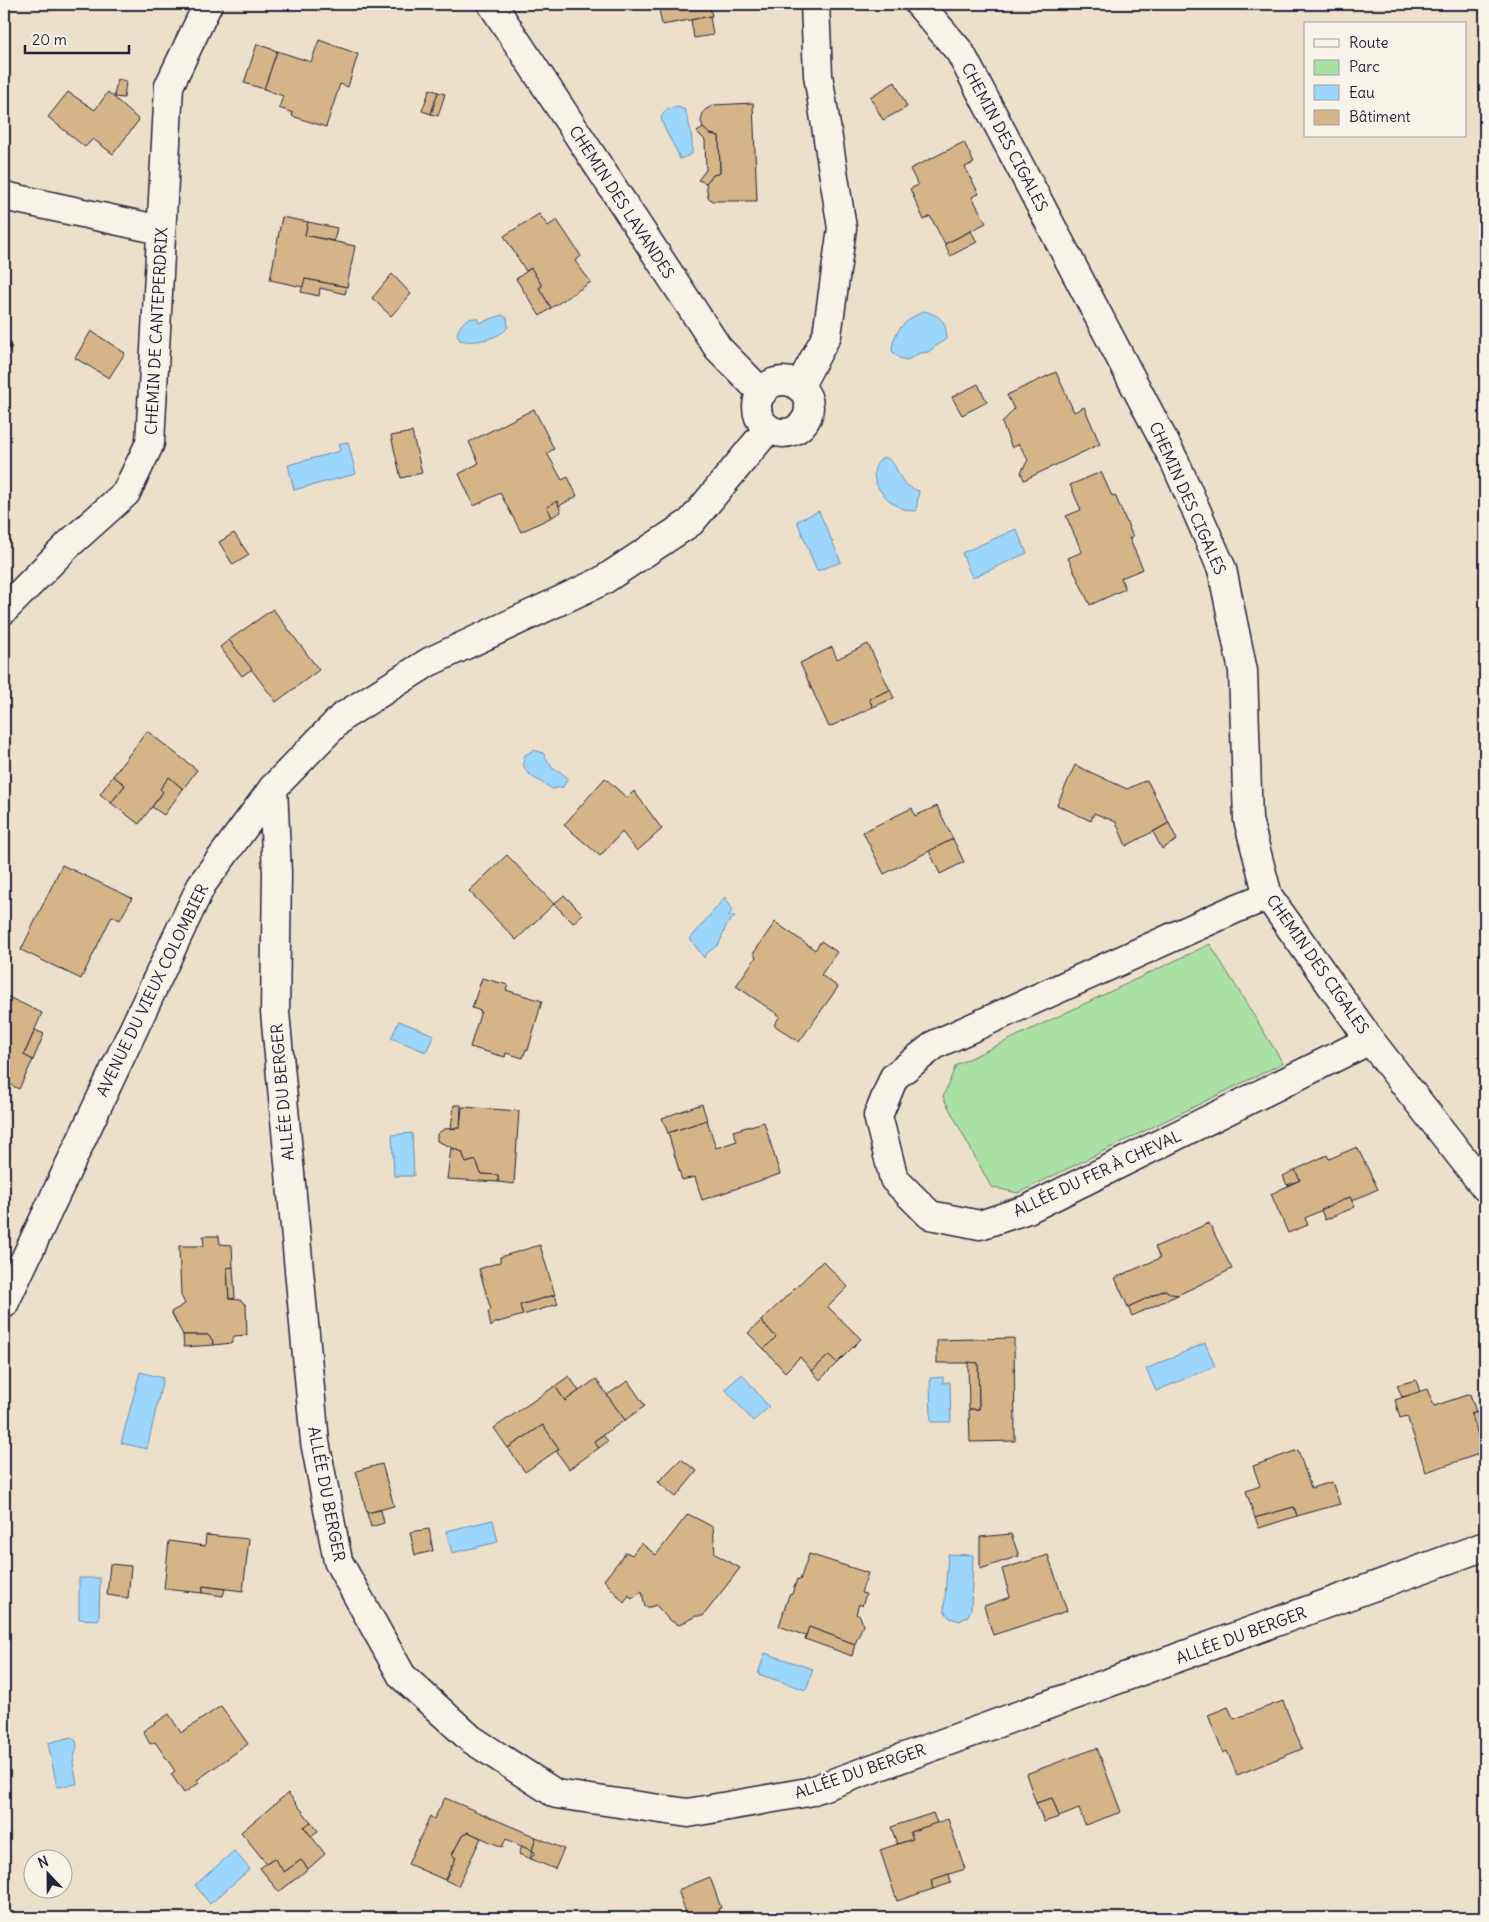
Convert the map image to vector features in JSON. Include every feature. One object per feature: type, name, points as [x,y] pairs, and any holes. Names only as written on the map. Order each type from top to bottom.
[{"type":"street","name":"CHEMIN DE CANTEPERDRIX","points":[[4,610],[68,545],[126,493],[150,443],[169,86],[208,4]]},
{"type":"street","name":"CHEMIN DES LAVANDES","points":[[492,4],[718,348],[762,393]]},
{"type":"street","points":[[800,387],[828,335],[842,228],[818,74],[815,4]]},
{"type":"street","name":"CHEMIN DES CIGALES","points":[[919,4],[960,52],[1175,462],[1222,570],[1243,671],[1248,820],[1268,896],[1370,1040],[1485,1187]]},
{"type":"street","points":[[4,196],[161,230]]},
{"type":"street","points":[[780,381],[789,382],[800,387],[807,397],[809,405],[805,421],[793,432],[776,433],[768,429],[758,414],[757,405],[762,393],[772,384],[780,381]]},
{"type":"street","name":"AVENUE DU VIEUX COLOMBIER","points":[[4,1304],[202,884],[273,788],[342,717],[429,662],[602,581],[691,522],[768,429]]},
{"type":"street","name":"ALLÉE DU BERGER","points":[[273,788],[277,874],[275,1012],[315,1442],[338,1561],[402,1676],[471,1739],[556,1794],[688,1813],[808,1792],[1485,1546]]},
{"type":"street","name":"ALLÉE DU FER À CHEVAL","points":[[1268,896],[1235,909],[936,1044],[894,1077],[878,1116],[894,1179],[930,1215],[980,1225],[1028,1209],[1370,1040]]},
{"type":"green space","points":[[1210,944],[1283,1063],[1018,1193],[991,1187],[943,1097],[956,1065]]},
{"type":"water","points":[[678,107],[685,110],[692,142],[692,154],[680,159],[661,117],[667,109]]},
{"type":"water","points":[[924,311],[938,317],[944,323],[946,339],[928,352],[920,353],[907,360],[899,358],[892,351],[898,331],[906,322]]},
{"type":"water","points":[[502,315],[507,318],[508,327],[499,335],[479,341],[460,340],[457,334],[466,320],[477,318],[479,323]]},
{"type":"water","points":[[348,442],[356,474],[294,490],[288,465],[340,451],[338,444]]},
{"type":"water","points":[[884,457],[894,464],[905,483],[919,491],[916,511],[906,510],[897,506],[880,491],[874,473],[877,465]]},
{"type":"water","points":[[819,511],[841,562],[817,571],[797,521]]},
{"type":"water","points":[[1016,529],[1027,553],[972,578],[962,553]]},
{"type":"water","points":[[534,750],[543,753],[553,769],[568,778],[563,787],[552,789],[527,771],[523,762],[525,755]]},
{"type":"water","points":[[725,897],[733,910],[728,916],[735,916],[726,926],[719,944],[706,954],[704,958],[690,939]]},
{"type":"water","points":[[399,1021],[434,1035],[426,1052],[391,1038]]},
{"type":"water","points":[[412,1133],[414,1176],[394,1176],[392,1135]]},
{"type":"water","points":[[1205,1343],[1215,1366],[1156,1391],[1146,1369]]},
{"type":"water","points":[[140,1372],[163,1378],[147,1449],[121,1443]]},
{"type":"water","points":[[742,1374],[769,1407],[753,1421],[725,1389]]},
{"type":"water","points":[[943,1377],[943,1383],[950,1382],[951,1422],[931,1422],[930,1378]]},
{"type":"water","points":[[493,1520],[498,1542],[452,1553],[446,1531]]},
{"type":"water","points":[[948,1554],[973,1555],[971,1609],[968,1616],[960,1621],[950,1618],[944,1611]]},
{"type":"water","points":[[79,1578],[100,1578],[99,1620],[79,1619]]},
{"type":"water","points":[[765,1653],[813,1669],[806,1690],[758,1674]]},
{"type":"water","points":[[71,1737],[76,1741],[77,1746],[73,1762],[77,1784],[57,1787],[48,1743]]},
{"type":"water","points":[[234,1851],[250,1869],[210,1904],[195,1885]]},
{"type":"building","points":[[658,4],[709,4],[712,16],[662,25]]},
{"type":"building","points":[[710,16],[713,35],[694,38],[691,20]]},
{"type":"building","points":[[319,40],[358,54],[348,87],[340,84],[326,127],[292,116],[293,113],[279,108],[283,96],[264,89],[277,51],[311,62]]},
{"type":"building","points":[[257,44],[277,51],[264,89],[244,83]]},
{"type":"building","points":[[117,79],[126,81],[124,98],[114,97]]},
{"type":"building","points":[[895,82],[907,107],[883,120],[870,97]]},
{"type":"building","points":[[430,89],[438,92],[431,114],[422,111]]},
{"type":"building","points":[[68,92],[95,110],[108,92],[139,120],[113,154],[93,139],[85,147],[48,117]]},
{"type":"building","points":[[438,92],[445,94],[438,116],[431,114]]},
{"type":"building","points":[[753,103],[757,201],[712,201],[708,197],[706,183],[713,175],[720,173],[719,136],[704,130],[701,121],[703,113],[714,105]]},
{"type":"building","points":[[703,128],[710,134],[719,136],[720,173],[713,175],[706,183],[698,180],[706,170],[705,140],[697,132]]},
{"type":"building","points":[[964,142],[974,163],[965,167],[979,194],[972,197],[986,223],[945,244],[930,216],[924,220],[910,189],[918,185],[910,169]]},
{"type":"building","points":[[539,214],[548,226],[557,220],[581,256],[575,261],[591,282],[551,308],[539,288],[542,286],[531,268],[526,271],[504,236]]},
{"type":"building","points":[[282,217],[308,222],[305,235],[355,246],[347,287],[305,279],[303,287],[270,280]]},
{"type":"building","points":[[308,222],[337,228],[334,241],[305,235]]},
{"type":"building","points":[[971,231],[977,242],[950,256],[945,244]]},
{"type":"building","points":[[531,268],[542,286],[539,288],[551,308],[540,316],[516,279]]},
{"type":"building","points":[[392,274],[411,294],[391,316],[372,298]]},
{"type":"building","points":[[305,279],[347,287],[345,294],[320,288],[319,296],[301,292]]},
{"type":"building","points":[[91,331],[125,353],[109,378],[75,358]]},
{"type":"building","points":[[4,341],[12,347],[4,359]]},
{"type":"building","points":[[1056,372],[1074,412],[1084,407],[1100,444],[1024,480],[1021,472],[1028,460],[1019,444],[1012,448],[1002,423],[1014,409],[1007,395]]},
{"type":"building","points":[[978,384],[987,402],[962,415],[952,397]]},
{"type":"building","points":[[534,409],[554,449],[547,453],[562,480],[568,477],[577,496],[559,506],[557,501],[547,507],[552,517],[521,532],[500,493],[474,506],[459,474],[479,463],[469,442]]},
{"type":"building","points":[[412,432],[422,473],[401,478],[391,436]]},
{"type":"building","points":[[1101,472],[1112,496],[1115,495],[1133,537],[1129,538],[1143,569],[1121,578],[1125,589],[1090,605],[1068,558],[1082,552],[1066,516],[1081,510],[1070,485]]},
{"type":"building","points":[[557,501],[561,512],[552,517],[547,507]]},
{"type":"building","points":[[234,533],[249,555],[233,565],[219,542]]},
{"type":"building","points":[[273,609],[319,670],[276,702],[229,640]]},
{"type":"building","points":[[229,640],[252,669],[242,676],[220,647]]},
{"type":"building","points":[[868,644],[890,690],[869,699],[873,707],[829,727],[800,663],[832,647],[837,659]]},
{"type":"building","points":[[890,690],[894,698],[873,707],[869,699]]},
{"type":"building","points":[[147,731],[197,770],[183,789],[169,777],[160,789],[163,792],[139,824],[111,803],[125,785],[113,776]]},
{"type":"building","points":[[1075,765],[1127,789],[1147,780],[1169,823],[1126,846],[1116,822],[1094,813],[1091,821],[1057,805]]},
{"type":"building","points":[[113,776],[125,785],[111,803],[100,794]]},
{"type":"building","points":[[169,777],[183,789],[164,815],[152,807],[163,792],[160,789]]},
{"type":"building","points":[[605,778],[627,798],[634,791],[662,829],[637,851],[622,832],[600,856],[564,825]]},
{"type":"building","points":[[937,806],[953,839],[884,874],[863,832],[912,808],[915,816]]},
{"type":"building","points":[[1169,823],[1177,840],[1162,849],[1153,832]]},
{"type":"building","points":[[953,839],[964,862],[940,874],[929,851]]},
{"type":"building","points":[[507,855],[554,904],[516,940],[469,891]]},
{"type":"building","points":[[62,865],[132,898],[120,920],[112,916],[81,979],[21,950]]},
{"type":"building","points":[[564,895],[583,914],[573,923],[554,904]]},
{"type":"building","points":[[775,922],[815,950],[821,941],[837,952],[821,975],[838,987],[799,1042],[774,1025],[780,1016],[736,986],[756,957],[753,954]]},
{"type":"building","points":[[482,978],[508,985],[506,990],[542,1001],[528,1050],[526,1049],[523,1058],[506,1053],[505,1057],[470,1047],[481,1011],[472,1008]]},
{"type":"building","points":[[4,995],[42,1013],[24,1055],[33,1060],[19,1089],[4,1082]]},
{"type":"building","points":[[35,1030],[44,1034],[33,1060],[24,1055]]},
{"type":"building","points":[[702,1104],[707,1120],[668,1133],[662,1118]]},
{"type":"building","points":[[454,1105],[461,1105],[460,1128],[451,1128]]},
{"type":"building","points":[[462,1107],[519,1111],[514,1184],[498,1182],[498,1175],[481,1174],[476,1160],[466,1163],[462,1152],[437,1141],[437,1134],[444,1129],[460,1128]]},
{"type":"building","points":[[707,1120],[716,1148],[737,1141],[733,1131],[764,1122],[780,1174],[702,1200],[695,1177],[682,1180],[668,1133]]},
{"type":"building","points":[[1357,1147],[1378,1189],[1351,1201],[1350,1197],[1305,1218],[1308,1225],[1288,1233],[1271,1194],[1300,1180],[1295,1170],[1327,1155],[1329,1159]]},
{"type":"building","points":[[451,1148],[462,1152],[466,1163],[476,1160],[481,1174],[498,1175],[498,1182],[447,1179]]},
{"type":"building","points":[[1295,1170],[1300,1180],[1287,1185],[1283,1176]]},
{"type":"building","points":[[1350,1197],[1355,1207],[1325,1220],[1321,1210]]},
{"type":"building","points":[[1209,1223],[1232,1269],[1178,1295],[1171,1294],[1165,1290],[1128,1307],[1115,1278],[1160,1258],[1155,1247]]},
{"type":"building","points":[[203,1236],[219,1236],[220,1244],[232,1245],[233,1267],[227,1268],[229,1299],[240,1300],[246,1305],[247,1335],[234,1336],[232,1343],[214,1345],[208,1335],[183,1335],[171,1312],[185,1304],[181,1295],[179,1246],[204,1246]]},
{"type":"building","points":[[540,1245],[555,1295],[520,1305],[523,1315],[495,1323],[491,1327],[488,1311],[491,1310],[479,1269],[500,1262],[500,1257]]},
{"type":"building","points":[[823,1261],[848,1287],[828,1307],[861,1339],[837,1363],[829,1355],[812,1371],[800,1357],[785,1372],[764,1349],[776,1337],[761,1321]]},
{"type":"building","points":[[233,1267],[235,1298],[229,1299],[227,1268]]},
{"type":"building","points":[[1165,1290],[1171,1294],[1178,1295],[1132,1316],[1128,1307]]},
{"type":"building","points":[[555,1295],[558,1304],[523,1315],[520,1305]]},
{"type":"building","points":[[761,1321],[776,1337],[764,1349],[748,1333]]},
{"type":"building","points":[[183,1335],[208,1335],[214,1345],[184,1347]]},
{"type":"building","points":[[1014,1338],[1015,1441],[970,1442],[969,1409],[979,1409],[978,1363],[937,1363],[937,1340]]},
{"type":"building","points":[[829,1355],[837,1363],[820,1380],[812,1371]]},
{"type":"building","points":[[968,1362],[978,1363],[979,1409],[969,1409]]},
{"type":"building","points":[[569,1376],[579,1391],[565,1401],[555,1386]]},
{"type":"building","points":[[596,1379],[625,1420],[594,1441],[599,1448],[569,1469],[556,1451],[559,1449],[543,1425],[508,1448],[494,1428],[555,1386],[565,1401]]},
{"type":"building","points":[[1416,1380],[1420,1392],[1402,1397],[1397,1385]]},
{"type":"building","points":[[628,1381],[645,1406],[625,1420],[607,1395]]},
{"type":"building","points":[[1427,1389],[1434,1406],[1470,1394],[1476,1412],[1471,1414],[1480,1440],[1485,1438],[1485,1457],[1481,1458],[1479,1454],[1426,1472],[1407,1416],[1400,1418],[1395,1400]]},
{"type":"building","points":[[1482,1411],[1485,1420],[1485,1438],[1480,1440],[1471,1414]]},
{"type":"building","points":[[543,1425],[559,1449],[525,1472],[508,1448]]},
{"type":"building","points":[[603,1435],[608,1441],[599,1448],[594,1441]]},
{"type":"building","points":[[1298,1450],[1311,1488],[1332,1482],[1340,1504],[1297,1516],[1294,1507],[1255,1518],[1246,1491],[1260,1486],[1253,1466]]},
{"type":"building","points":[[1485,1457],[1485,1469],[1484,1469],[1481,1458]]},
{"type":"building","points":[[681,1459],[697,1471],[676,1497],[658,1482]]},
{"type":"building","points":[[382,1464],[394,1506],[367,1513],[356,1471]]},
{"type":"building","points":[[1294,1507],[1297,1516],[1259,1528],[1255,1518]]},
{"type":"building","points":[[381,1510],[384,1523],[371,1527],[367,1513]]},
{"type":"building","points":[[688,1514],[713,1527],[715,1554],[740,1568],[703,1616],[696,1616],[679,1625],[669,1620],[656,1605],[645,1607],[642,1591],[632,1599],[629,1595],[624,1603],[604,1580],[626,1552],[632,1555],[641,1543],[656,1555]]},
{"type":"building","points":[[429,1529],[433,1551],[415,1555],[410,1532]]},
{"type":"building","points":[[1011,1534],[1019,1556],[980,1569],[980,1537]]},
{"type":"building","points":[[206,1535],[249,1539],[243,1591],[203,1586],[203,1593],[164,1589],[169,1541],[205,1546]]},
{"type":"building","points":[[809,1554],[868,1573],[861,1593],[866,1594],[862,1606],[859,1604],[856,1614],[860,1616],[863,1625],[855,1644],[809,1627],[806,1636],[779,1626],[789,1595],[792,1594],[797,1579],[800,1580]]},
{"type":"building","points":[[1048,1555],[1067,1611],[993,1635],[984,1606],[1010,1597],[1002,1569]]},
{"type":"building","points":[[110,1564],[131,1566],[128,1598],[107,1595]]},
{"type":"building","points":[[203,1586],[225,1589],[223,1596],[203,1593]]},
{"type":"building","points":[[809,1627],[855,1644],[852,1656],[805,1639]]},
{"type":"building","points":[[1283,1701],[1302,1749],[1237,1775],[1227,1751],[1223,1753],[1208,1715],[1228,1707],[1234,1719]]},
{"type":"building","points":[[221,1706],[248,1744],[197,1780],[199,1783],[184,1793],[171,1774],[175,1771],[155,1742],[150,1744],[143,1731],[169,1714],[181,1733]]},
{"type":"building","points":[[1097,1748],[1121,1812],[1085,1825],[1079,1809],[1059,1817],[1052,1798],[1036,1803],[1026,1774]]},
{"type":"building","points":[[288,1793],[311,1822],[304,1827],[325,1854],[308,1869],[301,1860],[284,1872],[274,1858],[266,1863],[241,1832]]},
{"type":"building","points":[[445,1798],[536,1837],[532,1851],[506,1839],[502,1847],[468,1832],[462,1836],[452,1855],[456,1858],[445,1880],[408,1864],[430,1816],[434,1819]]},
{"type":"building","points":[[1052,1798],[1059,1817],[1044,1822],[1036,1803]]},
{"type":"building","points":[[933,1813],[937,1823],[910,1832],[913,1839],[897,1844],[891,1827]]},
{"type":"building","points":[[948,1819],[965,1869],[931,1880],[933,1889],[897,1901],[880,1850],[913,1839],[910,1832]]},
{"type":"building","points":[[311,1822],[318,1831],[311,1836],[304,1827]]},
{"type":"building","points":[[468,1832],[481,1838],[458,1886],[445,1880],[456,1858],[452,1855],[462,1836]]},
{"type":"building","points":[[536,1837],[564,1849],[555,1869],[531,1859],[535,1852],[532,1851]]},
{"type":"building","points":[[522,1846],[532,1851],[530,1859],[519,1854]]},
{"type":"building","points":[[274,1858],[284,1872],[301,1860],[308,1869],[279,1892],[260,1868]]},
{"type":"building","points":[[949,1874],[951,1883],[933,1889],[931,1880]]},
{"type":"building","points":[[710,1877],[721,1908],[718,1909],[721,1918],[688,1918],[678,1890]]},
{"type":"building","points":[[749,1912],[751,1918],[732,1918]]}]
